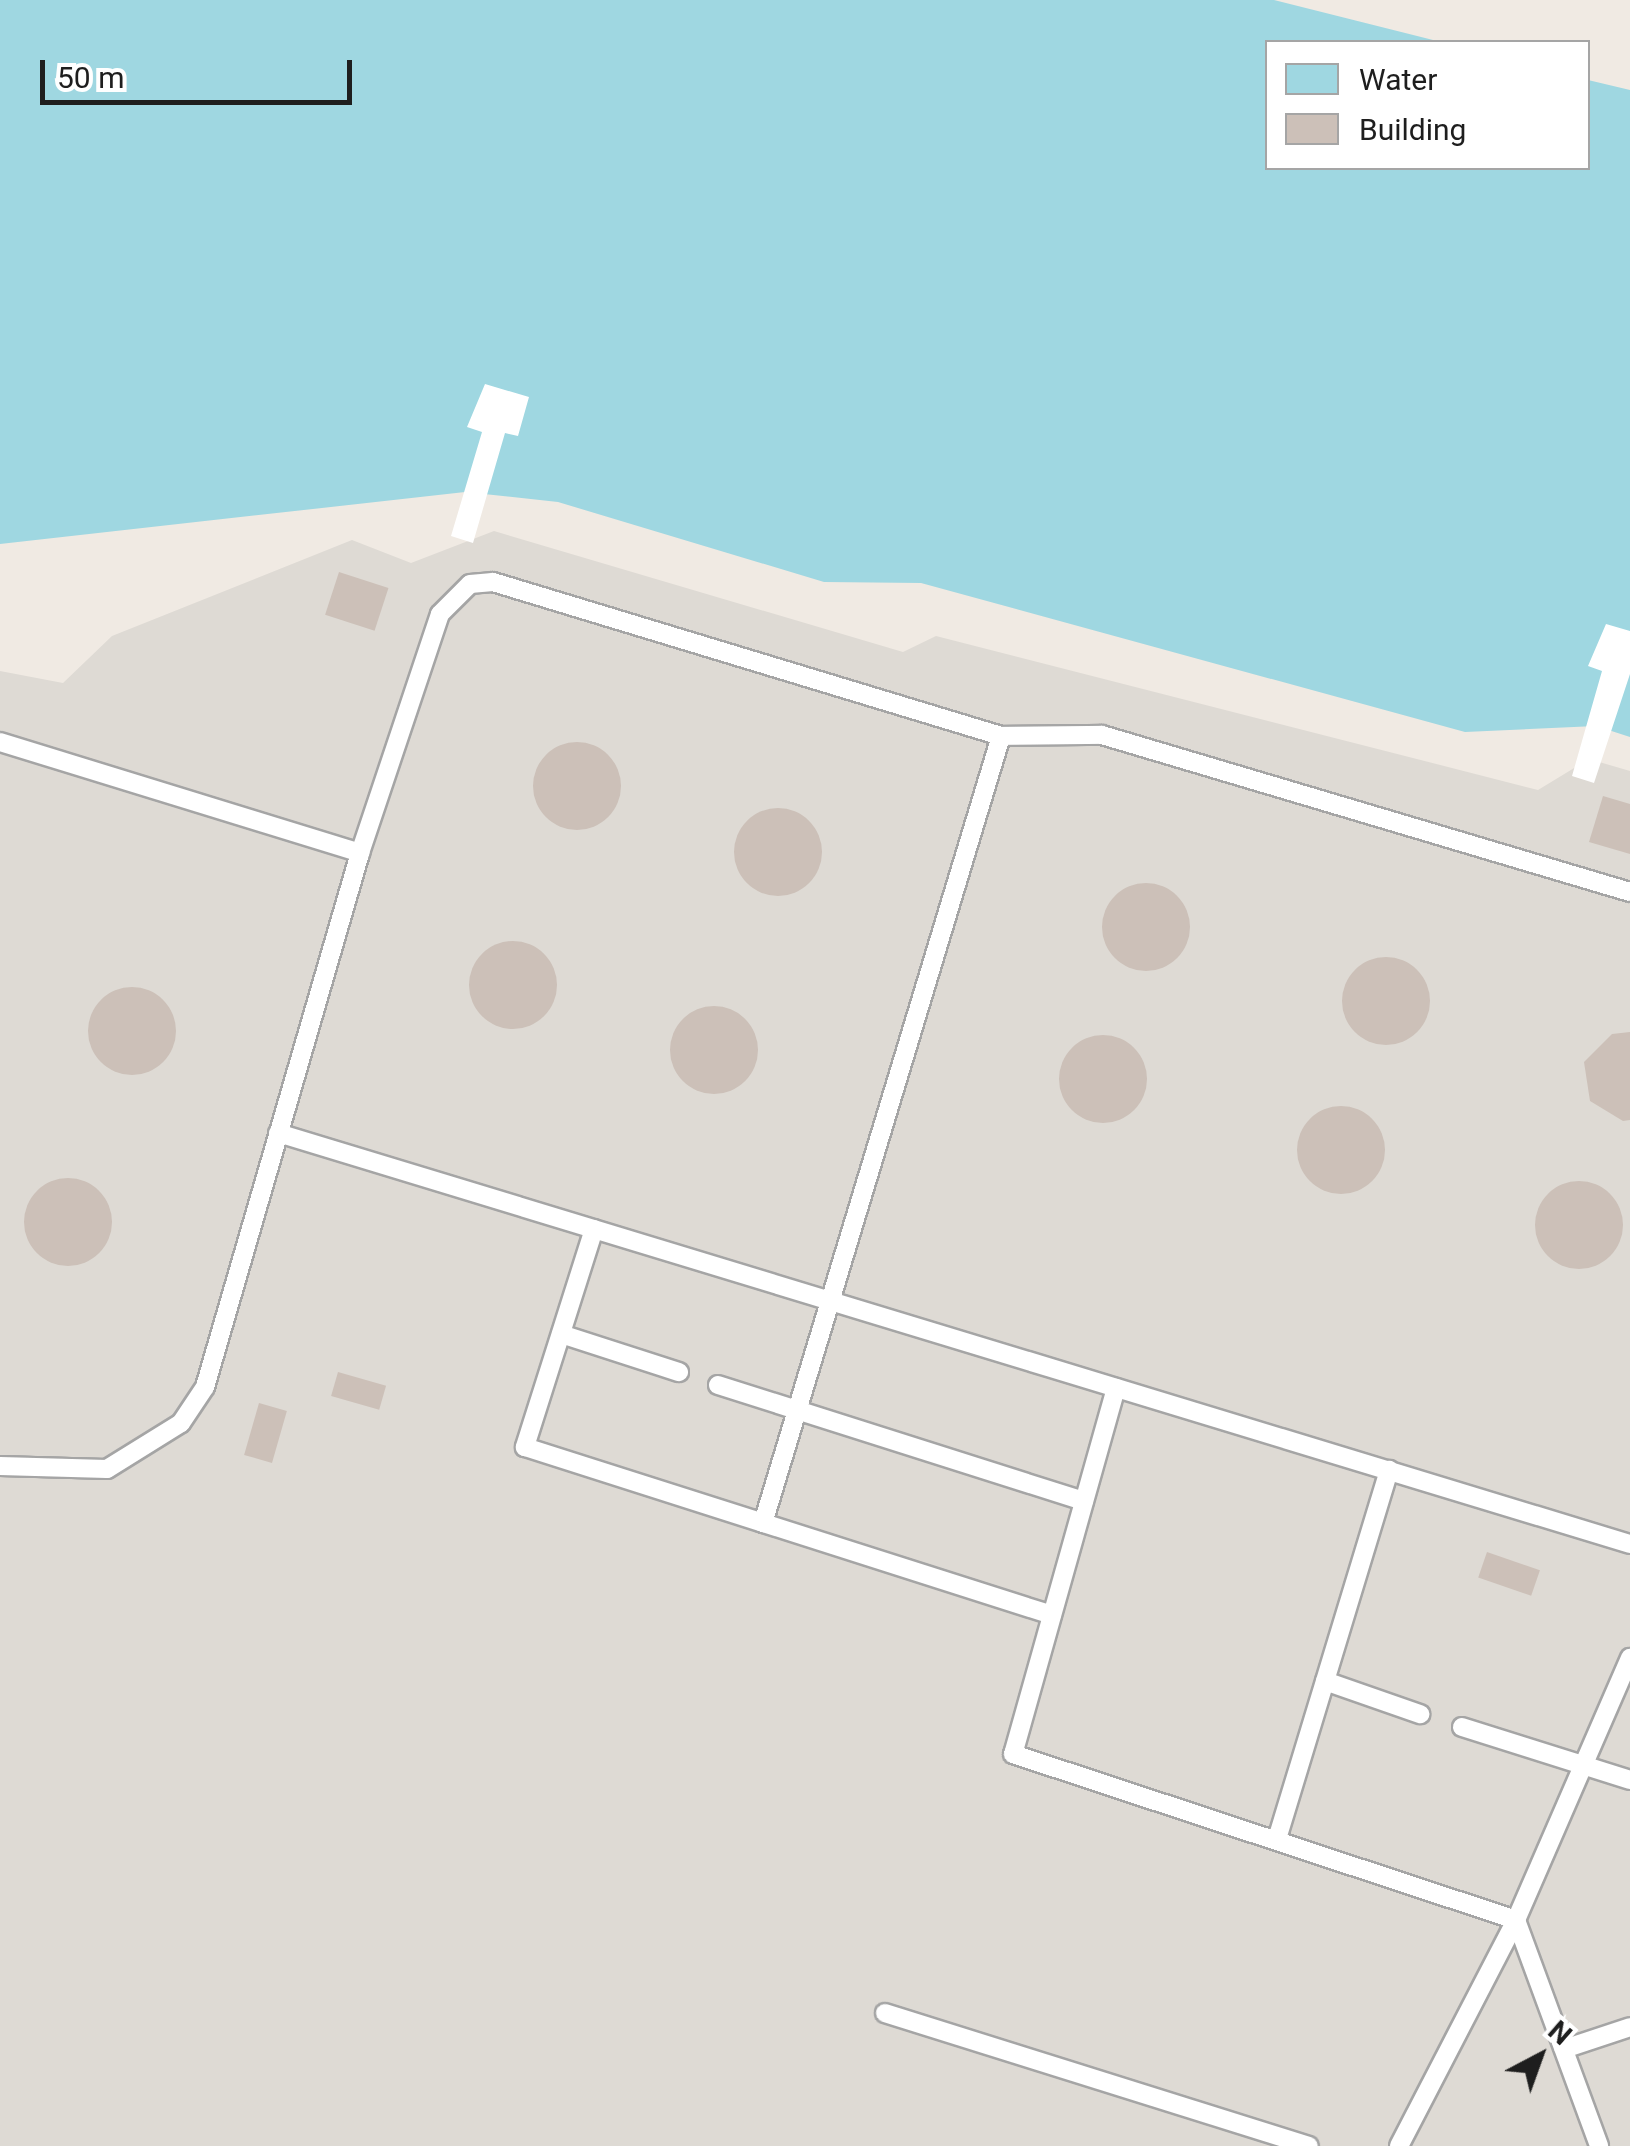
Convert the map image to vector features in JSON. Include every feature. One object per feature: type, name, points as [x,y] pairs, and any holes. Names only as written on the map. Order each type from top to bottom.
[{"type":"lane","points":[[0,1466],[107,1469],[181,1423],[205,1387],[360,853],[440,614],[470,584],[492,582],[1002,736],[1102,735],[1630,892]]},
{"type":"lane","points":[[763,1523],[1002,736]]},
{"type":"lane","points":[[0,742],[360,853]]},
{"type":"lane","points":[[278,1134],[1630,1544]]},
{"type":"lane","points":[[594,1230],[525,1447],[1052,1615]]},
{"type":"lane","points":[[561,1334],[679,1372]]},
{"type":"lane","points":[[718,1385],[1084,1501]]},
{"type":"lane","points":[[1116,1388],[1013,1754],[1516,1920],[1567,2048],[1599,2146]]},
{"type":"lane","points":[[1277,1838],[1389,1470]]},
{"type":"lane","points":[[1399,2146],[1516,1920],[1630,1658]]},
{"type":"lane","points":[[1325,1681],[1420,1714]]},
{"type":"lane","points":[[1462,1728],[1630,1780]]},
{"type":"lane","points":[[884,2013],[1309,2146]]},
{"type":"lane","points":[[1567,2048],[1630,2027]]},
{"type":"shaded area","points":[[494,531],[903,652],[936,636],[1538,790],[1589,759],[1630,771],[1630,2146],[0,2146],[0,671],[63,683],[112,636],[352,540],[411,563]]},
{"type":"water","points":[[0,0],[1274,0],[1433,40],[1265,40],[1265,170],[1590,170],[1590,80],[1630,90],[1630,737],[1596,726],[1465,732],[921,583],[824,582],[558,502],[465,492],[0,544]]},
{"type":"pier","points":[[485,384],[529,397],[518,436],[505,433],[473,543],[451,536],[482,432],[467,427]]},
{"type":"pier","points":[[1606,624],[1630,631],[1630,674],[1594,783],[1572,776],[1602,671],[1588,666]]},
{"type":"building","points":[[339,572],[388,588],[375,631],[325,615]]},
{"type":"building","points":[[577,742],[602,749],[614,761],[621,786],[614,811],[602,823],[577,830],[552,823],[540,811],[533,786],[540,761],[552,749]]},
{"type":"building","points":[[1603,796],[1630,804],[1630,854],[1589,842]]},
{"type":"building","points":[[778,808],[803,815],[815,827],[822,852],[815,877],[803,889],[778,896],[753,889],[741,877],[734,852],[741,827],[753,815]]},
{"type":"building","points":[[1146,883],[1171,890],[1183,902],[1190,927],[1183,952],[1171,964],[1146,971],[1121,964],[1109,952],[1102,927],[1109,902],[1121,890]]},
{"type":"building","points":[[513,941],[538,948],[550,960],[557,985],[550,1010],[538,1022],[513,1029],[488,1022],[476,1010],[469,985],[476,960],[488,948]]},
{"type":"building","points":[[1386,957],[1411,964],[1423,976],[1430,1001],[1423,1026],[1411,1038],[1386,1045],[1361,1038],[1349,1026],[1342,1001],[1349,976],[1361,964]]},
{"type":"building","points":[[132,987],[157,994],[169,1006],[176,1031],[169,1056],[157,1068],[132,1075],[107,1068],[95,1056],[88,1031],[95,1006],[107,994]]},
{"type":"building","points":[[714,1006],[739,1013],[751,1025],[758,1050],[751,1075],[739,1087],[714,1094],[689,1087],[677,1075],[670,1050],[677,1025],[689,1013]]},
{"type":"building","points":[[1630,1032],[1630,1120],[1623,1121],[1590,1101],[1584,1062],[1612,1034]]},
{"type":"building","points":[[1103,1035],[1128,1042],[1140,1054],[1147,1079],[1140,1104],[1128,1116],[1103,1123],[1078,1116],[1066,1104],[1059,1079],[1066,1054],[1078,1042]]},
{"type":"building","points":[[1341,1106],[1366,1113],[1378,1125],[1385,1150],[1378,1175],[1366,1187],[1341,1194],[1316,1187],[1304,1175],[1297,1150],[1304,1125],[1316,1113]]},
{"type":"building","points":[[68,1178],[93,1185],[105,1197],[112,1222],[105,1247],[93,1259],[68,1266],[43,1259],[31,1247],[24,1222],[31,1197],[43,1185]]},
{"type":"building","points":[[1579,1181],[1604,1188],[1616,1200],[1623,1225],[1616,1250],[1604,1262],[1579,1269],[1554,1262],[1542,1250],[1535,1225],[1542,1200],[1554,1188]]},
{"type":"building","points":[[338,1372],[386,1386],[379,1410],[331,1396]]},
{"type":"building","points":[[259,1403],[287,1411],[272,1463],[244,1455]]},
{"type":"building","points":[[1487,1552],[1540,1570],[1531,1596],[1478,1578]]}]
